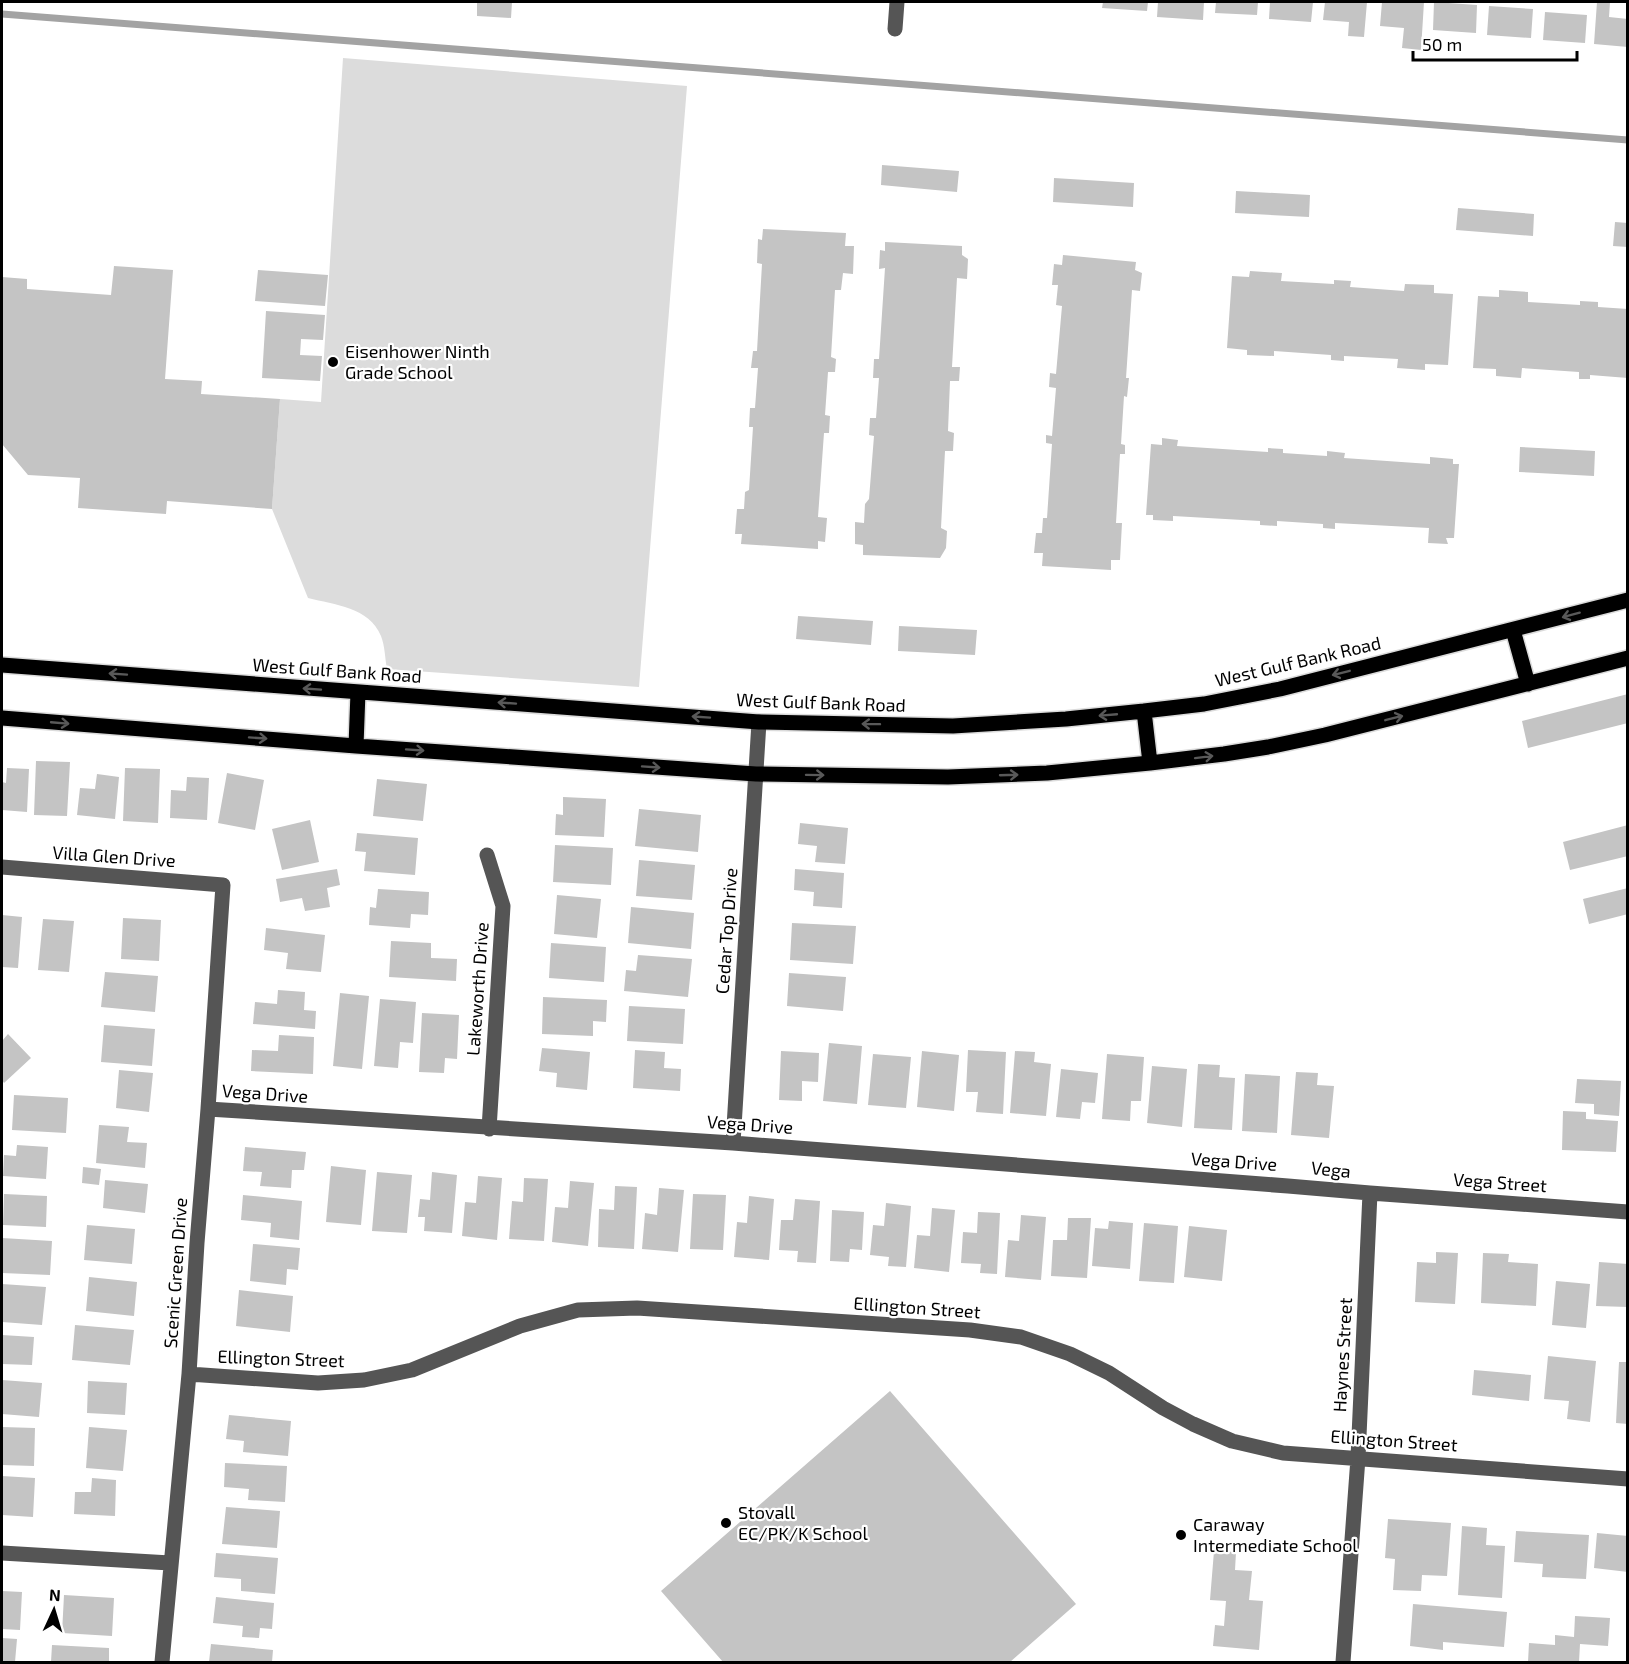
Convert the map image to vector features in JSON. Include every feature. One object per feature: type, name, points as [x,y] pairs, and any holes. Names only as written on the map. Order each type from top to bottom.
[{"type":"main road","name":"West Gulf Bank Road","points":[[2,665],[759,722],[953,726],[1066,719],[1204,704],[1280,689],[1628,600]]},
{"type":"main road","points":[[1513,630],[1528,684]]},
{"type":"main road","points":[[2,718],[756,774],[948,777],[1047,773],[1224,754],[1325,735],[1628,658]]},
{"type":"main road","points":[[356,746],[358,692]]},
{"type":"main road","points":[[1144,711],[1150,763]]},
{"type":"street","points":[[895,29],[897,2]]},
{"type":"street","name":"Cedar Top Drive","points":[[733,1143],[759,722]]},
{"type":"street","name":"Lakeworth Drive","points":[[486,855],[503,906],[489,1129]]},
{"type":"street","name":"Villa Glen Drive","points":[[2,867],[223,885]]},
{"type":"street","name":"Scenic Green Drive","points":[[162,1662],[189,1374],[223,885]]},
{"type":"street","name":"Vega Drive","points":[[208,1109],[733,1143],[1288,1186]]},
{"type":"street","name":"Vega","points":[[1288,1186],[1370,1193]]},
{"type":"street","name":"Vega Street","points":[[1370,1193],[1628,1212]]},
{"type":"street","name":"Haynes Street","points":[[1343,1662],[1358,1458],[1370,1193]]},
{"type":"street","name":"Ellington Street","points":[[189,1374],[318,1383],[364,1380],[412,1370],[519,1326],[578,1311],[637,1308],[970,1330],[1021,1337],[1070,1354],[1109,1373],[1173,1414],[1193,1424],[1232,1441],[1283,1453],[1628,1479]]},
{"type":"street","points":[[2,1554],[170,1563]]},
{"type":"shaded area","points":[[343,58],[687,86],[639,687],[387,669],[381,636],[376,626],[360,613],[340,605],[308,598],[272,509],[280,399],[321,402]]},
{"type":"building","points":[[477,2],[512,2],[511,18],[477,16]]},
{"type":"building","points":[[1103,2],[1148,2],[1147,11],[1102,8]]},
{"type":"building","points":[[1158,2],[1204,2],[1203,20],[1157,17]]},
{"type":"building","points":[[1216,2],[1258,2],[1257,15],[1215,13]]},
{"type":"building","points":[[1270,2],[1313,2],[1311,22],[1269,19]]},
{"type":"building","points":[[1325,2],[1367,2],[1364,37],[1348,36],[1349,22],[1323,20]]},
{"type":"building","points":[[1382,2],[1424,2],[1421,50],[1402,48],[1404,28],[1380,26]]},
{"type":"building","points":[[1434,2],[1477,5],[1476,33],[1433,30]]},
{"type":"building","points":[[1597,2],[1610,2],[1609,17],[1628,19],[1628,47],[1594,44]]},
{"type":"building","points":[[1489,6],[1533,9],[1531,38],[1487,35]]},
{"type":"building","points":[[1545,12],[1587,15],[1585,43],[1543,40]]},
{"type":"building","points":[[882,165],[959,171],[957,192],[881,185]]},
{"type":"building","points":[[1054,178],[1134,183],[1133,207],[1053,202]]},
{"type":"building","points":[[1236,191],[1310,195],[1309,217],[1235,213]]},
{"type":"building","points":[[1458,208],[1534,214],[1533,236],[1456,230]]},
{"type":"building","points":[[1615,222],[1628,223],[1628,247],[1613,246]]},
{"type":"building","points":[[763,229],[846,233],[845,246],[854,246],[853,274],[843,273],[841,290],[835,290],[831,357],[836,359],[835,372],[828,372],[825,415],[830,416],[829,433],[824,433],[818,517],[827,518],[825,542],[818,541],[818,549],[741,544],[742,534],[735,534],[737,509],[744,509],[745,492],[749,490],[753,427],[749,427],[750,408],[755,408],[758,368],[751,368],[753,351],[757,351],[762,264],[757,263],[758,239],[762,240]]},
{"type":"building","points":[[885,242],[962,246],[962,255],[968,259],[967,279],[957,278],[952,367],[960,367],[959,381],[950,381],[948,431],[954,433],[953,451],[945,451],[941,528],[947,531],[946,548],[940,558],[863,555],[863,545],[855,544],[855,522],[864,523],[865,504],[869,499],[874,436],[869,435],[870,418],[876,418],[879,378],[873,378],[874,359],[879,359],[885,268],[879,269],[880,250],[885,251]]},
{"type":"building","points":[[1063,255],[1136,262],[1135,270],[1142,273],[1140,291],[1132,290],[1126,378],[1129,378],[1127,397],[1124,396],[1121,444],[1125,445],[1125,454],[1120,454],[1116,523],[1122,523],[1120,560],[1111,560],[1111,570],[1042,566],[1043,553],[1034,553],[1036,533],[1042,533],[1043,518],[1047,518],[1052,444],[1046,443],[1046,435],[1052,436],[1056,388],[1049,387],[1050,373],[1056,374],[1062,306],[1056,305],[1058,285],[1052,285],[1054,264],[1062,265]]},
{"type":"building","points":[[114,266],[173,270],[165,379],[202,381],[201,394],[280,399],[272,509],[167,501],[166,514],[78,508],[80,478],[28,475],[2,444],[2,277],[27,279],[27,289],[111,295]]},
{"type":"building","points":[[258,270],[328,275],[325,306],[255,301]]},
{"type":"building","points":[[1250,271],[1282,273],[1281,281],[1334,284],[1334,280],[1351,281],[1350,287],[1404,291],[1405,284],[1434,285],[1434,293],[1453,294],[1448,365],[1425,364],[1425,370],[1397,368],[1398,359],[1344,356],[1344,361],[1331,360],[1331,355],[1274,351],[1274,356],[1247,355],[1247,350],[1227,348],[1232,276],[1249,277]]},
{"type":"building","points":[[1499,290],[1528,292],[1528,302],[1580,305],[1580,301],[1598,302],[1598,307],[1628,309],[1628,378],[1590,375],[1590,379],[1579,379],[1579,372],[1522,368],[1521,378],[1496,376],[1496,369],[1473,368],[1478,296],[1499,297]]},
{"type":"building","points":[[266,311],[325,315],[323,340],[301,339],[300,355],[322,356],[320,381],[262,378]]},
{"type":"building","points":[[1162,438],[1178,440],[1177,446],[1268,452],[1268,448],[1283,449],[1283,453],[1327,456],[1327,451],[1345,453],[1344,458],[1430,464],[1430,457],[1453,459],[1453,464],[1459,464],[1454,538],[1446,538],[1448,544],[1428,543],[1429,528],[1335,523],[1335,529],[1323,528],[1323,524],[1277,521],[1277,526],[1260,525],[1260,521],[1173,516],[1173,521],[1153,520],[1153,515],[1146,515],[1151,444],[1162,445]]},
{"type":"building","points":[[1520,447],[1595,451],[1594,476],[1519,472]]},
{"type":"building","points":[[798,616],[873,621],[871,645],[796,639]]},
{"type":"building","points":[[899,626],[977,630],[975,655],[898,651]]},
{"type":"building","points":[[1628,694],[1628,723],[1528,748],[1522,721]]},
{"type":"building","points":[[36,761],[70,762],[67,816],[34,815]]},
{"type":"building","points":[[7,768],[29,769],[27,812],[2,810],[2,782],[6,783]]},
{"type":"building","points":[[125,768],[160,769],[158,823],[123,821]]},
{"type":"building","points":[[227,773],[264,780],[255,830],[218,823]]},
{"type":"building","points":[[97,774],[119,777],[115,819],[77,815],[80,788],[95,789]]},
{"type":"building","points":[[187,777],[209,778],[207,820],[170,818],[171,790],[186,791]]},
{"type":"building","points":[[377,779],[427,784],[423,821],[373,816]]},
{"type":"building","points":[[563,797],[606,799],[604,837],[555,835],[556,814],[563,815]]},
{"type":"building","points":[[639,809],[701,815],[698,852],[635,846]]},
{"type":"building","points":[[310,820],[319,862],[282,870],[272,829]]},
{"type":"building","points":[[800,823],[848,828],[845,864],[815,862],[817,846],[798,844]]},
{"type":"building","points":[[1628,825],[1628,856],[1570,870],[1563,842]]},
{"type":"building","points":[[357,833],[418,838],[415,875],[364,871],[366,852],[355,851]]},
{"type":"building","points":[[555,845],[613,848],[611,885],[553,882]]},
{"type":"building","points":[[639,860],[695,865],[692,900],[636,896]]},
{"type":"building","points":[[337,869],[340,885],[327,888],[330,907],[305,911],[302,898],[280,902],[276,879]]},
{"type":"building","points":[[795,869],[844,873],[842,908],[813,906],[814,892],[794,890]]},
{"type":"building","points":[[1628,888],[1628,914],[1589,924],[1583,899]]},
{"type":"building","points":[[378,889],[429,892],[428,915],[411,914],[410,928],[369,925],[370,907],[376,908]]},
{"type":"building","points":[[557,895],[601,899],[597,938],[554,934]]},
{"type":"building","points":[[631,907],[694,913],[691,949],[628,943]]},
{"type":"building","points":[[2,915],[22,917],[18,968],[2,967]]},
{"type":"building","points":[[123,918],[161,920],[159,961],[121,959]]},
{"type":"building","points":[[43,919],[74,921],[69,972],[38,970]]},
{"type":"building","points":[[792,923],[856,926],[853,964],[790,960]]},
{"type":"building","points":[[266,928],[325,935],[321,972],[286,969],[288,953],[264,950]]},
{"type":"building","points":[[391,941],[431,943],[431,958],[457,959],[456,981],[389,977]]},
{"type":"building","points":[[551,943],[606,947],[604,982],[549,978]]},
{"type":"building","points":[[638,955],[692,959],[688,997],[624,991],[626,970],[636,971]]},
{"type":"building","points":[[105,972],[158,976],[155,1012],[101,1007]]},
{"type":"building","points":[[789,973],[846,977],[843,1011],[787,1006]]},
{"type":"building","points":[[278,990],[305,992],[304,1010],[316,1011],[315,1029],[253,1024],[255,1002],[277,1004]]},
{"type":"building","points":[[340,993],[369,996],[362,1069],[333,1066]]},
{"type":"building","points":[[543,997],[607,1000],[606,1022],[593,1021],[593,1036],[542,1034]]},
{"type":"building","points":[[380,999],[416,1002],[413,1043],[400,1042],[398,1068],[374,1066]]},
{"type":"building","points":[[629,1006],[685,1009],[683,1044],[627,1041]]},
{"type":"building","points":[[422,1013],[459,1015],[457,1059],[445,1058],[444,1073],[419,1072]]},
{"type":"building","points":[[104,1025],[155,1029],[152,1066],[101,1062]]},
{"type":"building","points":[[8,1034],[31,1058],[4,1083],[2,1080],[2,1041]]},
{"type":"building","points":[[279,1035],[314,1037],[313,1074],[251,1071],[252,1050],[278,1051]]},
{"type":"building","points":[[829,1043],[862,1046],[857,1104],[823,1101]]},
{"type":"building","points":[[542,1048],[590,1052],[587,1090],[556,1087],[557,1073],[539,1071]]},
{"type":"building","points":[[635,1050],[665,1052],[664,1068],[681,1069],[680,1091],[633,1088]]},
{"type":"building","points":[[968,1050],[1006,1052],[1003,1114],[976,1112],[978,1092],[966,1092]]},
{"type":"building","points":[[781,1051],[819,1053],[818,1082],[802,1081],[802,1101],[779,1100]]},
{"type":"building","points":[[922,1051],[959,1055],[954,1111],[917,1107]]},
{"type":"building","points":[[1015,1051],[1035,1052],[1034,1062],[1051,1064],[1046,1116],[1010,1113]]},
{"type":"building","points":[[873,1054],[911,1057],[906,1108],[868,1105]]},
{"type":"building","points":[[1107,1054],[1144,1057],[1141,1101],[1131,1101],[1130,1121],[1102,1119]]},
{"type":"building","points":[[1198,1064],[1220,1065],[1219,1077],[1235,1078],[1232,1130],[1194,1128]]},
{"type":"building","points":[[1152,1066],[1187,1069],[1182,1127],[1147,1123]]},
{"type":"building","points":[[1061,1069],[1098,1073],[1095,1103],[1082,1102],[1080,1119],[1056,1117]]},
{"type":"building","points":[[119,1070],[153,1073],[149,1112],[116,1108]]},
{"type":"building","points":[[1296,1072],[1318,1073],[1317,1085],[1334,1086],[1329,1138],[1291,1135]]},
{"type":"building","points":[[1245,1074],[1280,1076],[1277,1133],[1242,1131]]},
{"type":"building","points":[[1577,1079],[1621,1081],[1619,1116],[1594,1114],[1594,1104],[1575,1103]]},
{"type":"building","points":[[14,1095],[68,1098],[66,1133],[12,1130]]},
{"type":"building","points":[[1563,1111],[1586,1112],[1586,1119],[1618,1121],[1616,1152],[1562,1150]]},
{"type":"building","points":[[99,1125],[129,1127],[127,1142],[147,1143],[145,1168],[96,1163]]},
{"type":"building","points":[[17,1145],[48,1147],[46,1179],[3,1176],[4,1155],[16,1156]]},
{"type":"building","points":[[245,1147],[306,1152],[304,1170],[292,1170],[291,1188],[260,1186],[262,1172],[243,1171]]},
{"type":"building","points":[[331,1166],[366,1170],[361,1225],[326,1222]]},
{"type":"building","points":[[83,1167],[101,1169],[99,1185],[82,1183]]},
{"type":"building","points":[[377,1172],[412,1175],[407,1233],[372,1231]]},
{"type":"building","points":[[432,1172],[457,1175],[452,1233],[424,1231],[425,1217],[418,1217],[420,1199],[430,1200]]},
{"type":"building","points":[[478,1176],[502,1178],[497,1240],[462,1236],[465,1202],[476,1203]]},
{"type":"building","points":[[524,1178],[548,1179],[544,1241],[509,1239],[512,1201],[523,1202]]},
{"type":"building","points":[[105,1180],[148,1184],[145,1213],[103,1208]]},
{"type":"building","points":[[570,1181],[594,1183],[588,1246],[552,1242],[555,1207],[568,1208]]},
{"type":"building","points":[[615,1186],[637,1187],[634,1249],[598,1247],[599,1209],[614,1210]]},
{"type":"building","points":[[659,1188],[684,1190],[678,1252],[642,1249],[645,1213],[657,1215]]},
{"type":"building","points":[[4,1194],[47,1196],[46,1227],[3,1225]]},
{"type":"building","points":[[693,1194],[726,1195],[723,1250],[690,1249]]},
{"type":"building","points":[[243,1195],[302,1201],[299,1240],[270,1237],[271,1223],[241,1220]]},
{"type":"building","points":[[749,1196],[774,1199],[769,1260],[734,1257],[737,1222],[747,1223]]},
{"type":"building","points":[[795,1199],[820,1201],[816,1263],[797,1262],[798,1251],[779,1250],[781,1220],[793,1220]]},
{"type":"building","points":[[886,1203],[911,1206],[906,1267],[888,1266],[889,1257],[870,1255],[873,1225],[884,1226]]},
{"type":"building","points":[[932,1208],[955,1210],[949,1272],[914,1268],[917,1235],[930,1236]]},
{"type":"building","points":[[832,1210],[864,1212],[862,1250],[850,1249],[849,1262],[830,1261]]},
{"type":"building","points":[[978,1212],[1000,1213],[997,1274],[980,1273],[981,1264],[961,1263],[963,1232],[977,1233]]},
{"type":"building","points":[[1021,1215],[1046,1217],[1041,1280],[1005,1277],[1008,1240],[1019,1241]]},
{"type":"building","points":[[1068,1218],[1091,1218],[1087,1278],[1051,1276],[1053,1240],[1067,1240]]},
{"type":"building","points":[[1109,1221],[1133,1223],[1130,1269],[1092,1266],[1095,1228],[1108,1229]]},
{"type":"building","points":[[1144,1223],[1178,1226],[1174,1283],[1139,1281]]},
{"type":"building","points":[[87,1225],[135,1229],[132,1264],[84,1260]]},
{"type":"building","points":[[1189,1226],[1227,1230],[1222,1281],[1184,1277]]},
{"type":"building","points":[[2,1238],[52,1241],[50,1275],[2,1273]]},
{"type":"building","points":[[253,1244],[300,1248],[298,1270],[287,1269],[286,1285],[250,1281]]},
{"type":"building","points":[[1436,1252],[1458,1253],[1455,1304],[1415,1302],[1417,1262],[1436,1263]]},
{"type":"building","points":[[1483,1253],[1509,1254],[1508,1262],[1538,1264],[1536,1306],[1481,1303]]},
{"type":"building","points":[[1599,1262],[1628,1264],[1628,1307],[1596,1306]]},
{"type":"building","points":[[89,1277],[137,1282],[134,1316],[86,1311]]},
{"type":"building","points":[[1556,1281],[1590,1284],[1586,1328],[1552,1325]]},
{"type":"building","points":[[2,1284],[46,1287],[42,1325],[2,1322]]},
{"type":"building","points":[[239,1290],[293,1296],[290,1332],[236,1326]]},
{"type":"building","points":[[75,1325],[134,1330],[130,1365],[72,1360]]},
{"type":"building","points":[[2,1335],[34,1337],[32,1365],[2,1364]]},
{"type":"building","points":[[1548,1356],[1596,1361],[1590,1422],[1567,1419],[1569,1401],[1544,1399]]},
{"type":"building","points":[[1619,1362],[1628,1362],[1628,1424],[1616,1423]]},
{"type":"building","points":[[1474,1370],[1531,1375],[1529,1401],[1472,1395]]},
{"type":"building","points":[[2,1380],[42,1383],[39,1417],[2,1414]]},
{"type":"building","points":[[88,1381],[127,1383],[125,1415],[87,1413]]},
{"type":"building","points":[[890,1391],[1076,1604],[1010,1662],[723,1662],[661,1591]]},
{"type":"building","points":[[229,1415],[291,1421],[288,1456],[243,1452],[244,1441],[226,1439]]},
{"type":"building","points":[[2,1427],[35,1428],[34,1466],[2,1465]]},
{"type":"building","points":[[89,1427],[127,1430],[123,1471],[86,1468]]},
{"type":"building","points":[[225,1463],[287,1466],[285,1502],[248,1500],[249,1489],[224,1487]]},
{"type":"building","points":[[2,1476],[35,1478],[33,1517],[2,1515]]},
{"type":"building","points":[[92,1478],[116,1480],[115,1516],[74,1514],[75,1492],[91,1492]]},
{"type":"building","points":[[226,1507],[280,1511],[277,1548],[222,1544]]},
{"type":"building","points":[[1388,1519],[1451,1523],[1447,1576],[1422,1575],[1421,1591],[1393,1590],[1395,1559],[1385,1558]]},
{"type":"building","points":[[1462,1526],[1487,1528],[1486,1545],[1505,1546],[1502,1598],[1458,1595]]},
{"type":"building","points":[[1516,1531],[1589,1535],[1586,1579],[1542,1577],[1543,1564],[1514,1562]]},
{"type":"building","points":[[1597,1533],[1628,1536],[1628,1572],[1594,1568]]},
{"type":"building","points":[[1214,1551],[1236,1552],[1235,1570],[1252,1571],[1249,1600],[1263,1601],[1259,1650],[1213,1646],[1215,1625],[1224,1626],[1226,1601],[1210,1600]]},
{"type":"building","points":[[216,1553],[278,1558],[275,1594],[241,1591],[241,1579],[214,1577]]},
{"type":"building","points":[[2,1591],[22,1592],[20,1630],[2,1629]]},
{"type":"building","points":[[64,1595],[114,1598],[112,1636],[62,1633]]},
{"type":"building","points":[[216,1597],[274,1603],[272,1629],[260,1628],[259,1638],[242,1637],[243,1626],[213,1623]]},
{"type":"building","points":[[1413,1604],[1507,1612],[1504,1647],[1443,1642],[1443,1650],[1410,1646]]},
{"type":"building","points":[[1575,1616],[1610,1618],[1608,1646],[1580,1644],[1579,1662],[1528,1662],[1529,1643],[1555,1645],[1555,1635],[1574,1637]]},
{"type":"building","points":[[2,1638],[17,1639],[15,1662],[2,1662]]},
{"type":"building","points":[[211,1644],[273,1650],[272,1662],[209,1662]]},
{"type":"building","points":[[52,1645],[109,1648],[109,1662],[51,1662]]},
{"type":"waterway","points":[[2,14],[1628,140]]},
{"type":"place","name":"Eisenhower Ninth Grade School","points":[[333,362]]},
{"type":"place","name":"Stovall EC/PK/K School","points":[[726,1523]]},
{"type":"place","name":"Caraway Intermediate School","points":[[1181,1535]]}]
